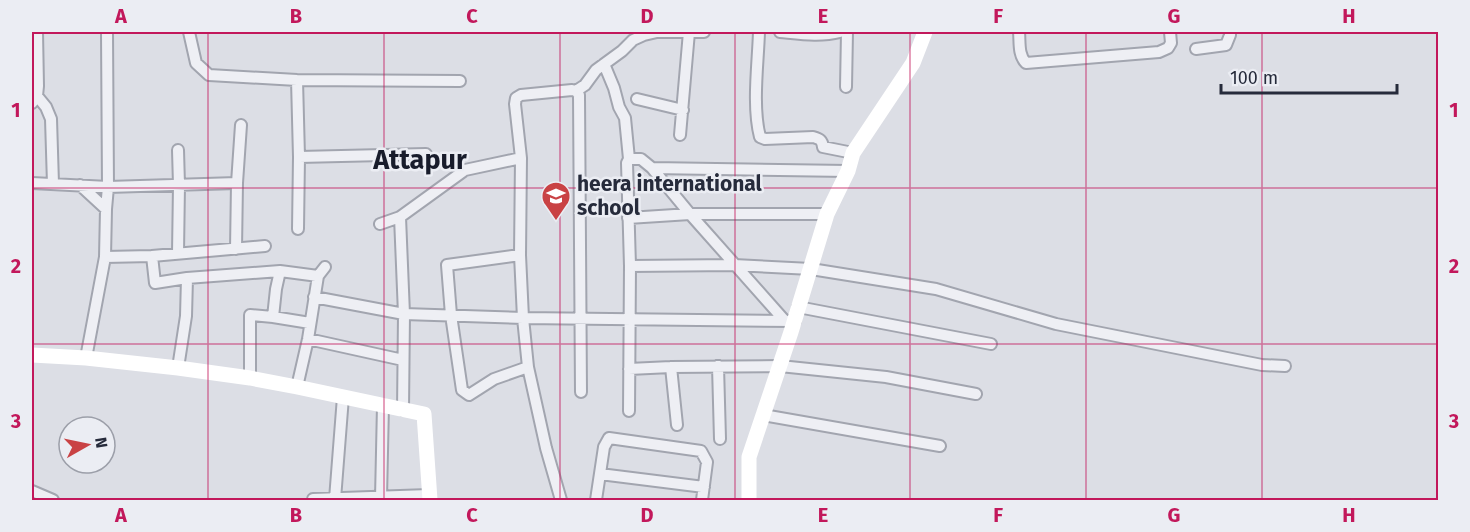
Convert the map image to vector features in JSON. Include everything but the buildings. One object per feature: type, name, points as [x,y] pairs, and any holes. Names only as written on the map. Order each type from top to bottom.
[{"type":"street","points":[[37,32],[34,99],[46,107],[51,118],[53,184]]},
{"type":"street","points":[[86,358],[105,257],[108,187],[107,32]]},
{"type":"street","points":[[189,32],[196,63],[209,75],[297,80],[460,81]]},
{"type":"street","points":[[648,32],[704,32]]},
{"type":"street","points":[[561,501],[546,448],[528,367],[520,255],[521,158],[516,98],[521,95],[576,91],[585,85],[596,70],[633,40],[657,32]]},
{"type":"street","points":[[680,135],[690,32]]},
{"type":"street","points":[[759,32],[756,109],[760,137],[765,140],[813,137],[820,139],[823,147],[853,153]]},
{"type":"street","points":[[780,32],[827,35],[840,32]]},
{"type":"street","points":[[846,87],[847,32]]},
{"type":"street","points":[[749,501],[749,457],[827,214],[848,171],[853,153],[913,63],[925,32]]},
{"type":"street","points":[[1019,32],[1021,55],[1026,63],[1159,52],[1168,48],[1171,43],[1170,32]]},
{"type":"street","points":[[1196,49],[1226,45],[1230,32]]},
{"type":"street","points":[[604,64],[625,118],[629,159],[627,163],[630,266],[629,411]]},
{"type":"street","points":[[297,80],[298,229]]},
{"type":"street","points":[[576,91],[579,95],[581,392]]},
{"type":"street","points":[[638,99],[683,110]]},
{"type":"street","points":[[236,249],[241,125]]},
{"type":"street","points":[[178,150],[178,253]]},
{"type":"street","points":[[299,157],[426,154]]},
{"type":"street","points":[[380,224],[400,217],[465,170],[521,158]]},
{"type":"street","points":[[629,159],[641,159],[652,168],[734,264],[793,316]]},
{"type":"street","points":[[652,168],[848,171]]},
{"type":"street","points":[[32,183],[108,187],[237,183]]},
{"type":"street","points":[[80,185],[106,209]]},
{"type":"street","points":[[628,218],[690,214],[827,214]]},
{"type":"street","points":[[400,217],[404,314],[403,410]]},
{"type":"street","points":[[105,257],[266,246]]},
{"type":"street","points":[[152,255],[155,283],[186,278],[280,271],[321,272],[297,387]]},
{"type":"street","points":[[520,255],[447,265],[451,315],[462,390],[469,395],[494,380],[528,367]]},
{"type":"street","points":[[630,266],[734,264],[811,269],[936,289],[1056,324],[1262,364],[1285,366]]},
{"type":"street","points":[[273,317],[280,271]]},
{"type":"street","points":[[178,368],[186,315],[186,278]]},
{"type":"street","points":[[314,297],[404,314],[523,318],[793,316],[991,344]]},
{"type":"street","points":[[250,378],[250,315],[310,323]]},
{"type":"street","points":[[308,339],[404,360]]},
{"type":"street","points":[[32,355],[86,358],[250,378],[424,414],[430,498],[314,499]]},
{"type":"street","points":[[718,366],[720,439]]},
{"type":"street","points":[[629,369],[780,366],[886,377],[976,394]]},
{"type":"street","points":[[671,367],[676,425]]},
{"type":"street","points":[[335,499],[343,397]]},
{"type":"street","points":[[381,498],[383,405]]},
{"type":"street","points":[[763,415],[940,446]]},
{"type":"street","points":[[596,501],[604,447],[609,438],[701,451],[707,462],[702,501]]},
{"type":"street","points":[[600,474],[704,487]]},
{"type":"street","points":[[32,491],[53,501]]},
{"type":"place","name":"heera international school","points":[[556,222]]},
{"type":"district","name":"Attapur","points":[[420,160]]}]
